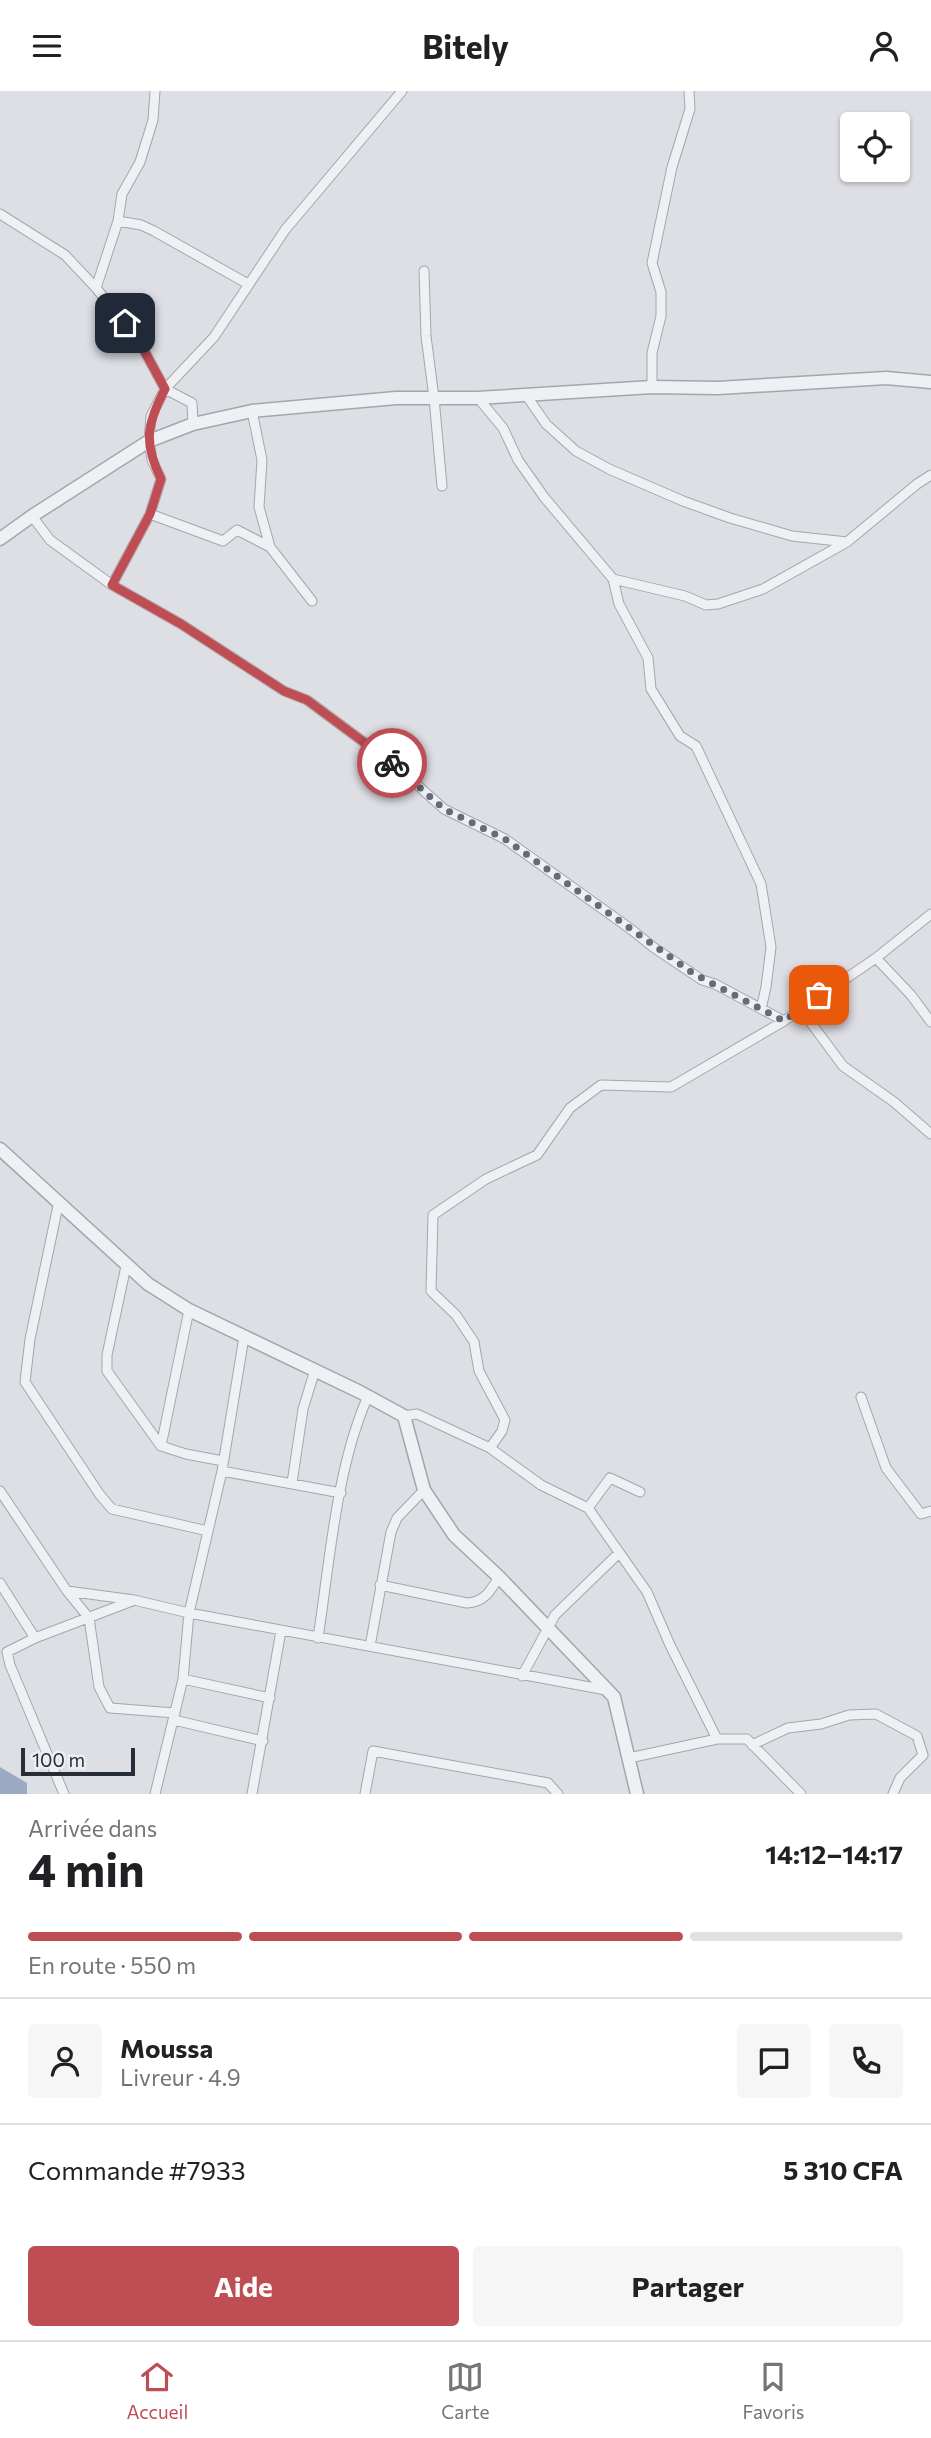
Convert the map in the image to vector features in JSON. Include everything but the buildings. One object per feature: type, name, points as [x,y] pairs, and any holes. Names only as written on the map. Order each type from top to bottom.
[{"type":"street","points":[[96,288],[118,221],[122,194],[140,162],[153,120],[155,91]]},
{"type":"street","points":[[112,585],[150,514],[161,479],[152,460],[149,442],[151,416],[165,389],[214,337],[285,230],[402,91]]},
{"type":"street","points":[[652,387],[652,353],[661,316],[661,292],[652,263],[672,167],[690,109],[689,91]]},
{"type":"street","points":[[0,214],[65,255],[96,288],[139,341],[165,389],[192,403],[193,424]]},
{"type":"street","points":[[118,221],[141,225],[154,231],[248,283]]},
{"type":"street","points":[[424,271],[425,336],[442,486]]},
{"type":"street","points":[[0,539],[149,442],[193,424],[252,411],[396,398],[478,398],[652,387],[718,388],[886,378],[931,382]]},
{"type":"street","points":[[526,395],[546,424],[576,451],[609,470],[730,518],[792,536],[848,543]]},
{"type":"street","points":[[478,398],[503,428],[518,460],[544,498],[613,579],[619,604],[648,657],[651,689],[680,736],[696,746],[761,884],[771,947],[761,1009]]},
{"type":"street","points":[[252,411],[262,460],[258,507],[270,547],[312,601]]},
{"type":"street","points":[[613,579],[685,596],[706,605],[718,604],[764,589],[848,543],[931,475]]},
{"type":"street","points":[[150,514],[223,541],[237,530],[270,547]]},
{"type":"street","points":[[32,516],[50,540],[112,585],[181,624],[284,691],[307,700],[396,766],[444,809],[505,839],[694,974],[784,1021]]},
{"type":"street","points":[[490,1448],[502,1431],[505,1420],[479,1371],[474,1342],[456,1315],[431,1291],[433,1216],[486,1179],[537,1155],[570,1108],[601,1086],[671,1087],[784,1021],[876,958],[931,914]]},
{"type":"street","points":[[876,958],[911,995],[931,1022]]},
{"type":"street","points":[[800,1008],[843,1066],[894,1102],[931,1134]]},
{"type":"street","points":[[0,1149],[126,1266],[148,1284],[189,1310],[404,1416],[417,1415],[490,1448],[541,1485],[588,1508],[648,1592],[670,1645],[717,1739]]},
{"type":"street","points":[[59,1201],[30,1339],[25,1382],[112,1509],[208,1531]]},
{"type":"street","points":[[126,1266],[107,1355],[107,1371],[161,1445],[223,1466],[341,1493]]},
{"type":"street","points":[[161,1445],[189,1310]]},
{"type":"street","points":[[155,1794],[183,1679],[189,1613],[223,1466],[244,1338]]},
{"type":"street","points":[[292,1483],[303,1409],[315,1370]]},
{"type":"street","points":[[318,1638],[341,1493],[358,1419],[368,1396]]},
{"type":"street","points":[[861,1397],[886,1468],[921,1514],[931,1511]]},
{"type":"street","points":[[404,1416],[424,1490],[454,1535],[499,1577],[614,1697],[637,1794]]},
{"type":"street","points":[[588,1508],[610,1478],[640,1492]]},
{"type":"street","points":[[0,1490],[67,1591],[89,1618],[99,1687],[110,1709],[175,1717],[262,1741]]},
{"type":"street","points":[[370,1646],[391,1532],[397,1518],[424,1490]]},
{"type":"street","points":[[522,1676],[555,1615],[620,1553]]},
{"type":"street","points":[[380,1585],[467,1603],[482,1600],[499,1577]]},
{"type":"street","points":[[0,1583],[35,1637]]},
{"type":"street","points":[[67,1591],[134,1600],[281,1631],[606,1690]]},
{"type":"street","points":[[64,1794],[10,1665],[7,1651],[35,1637],[134,1600]]},
{"type":"street","points":[[252,1794],[281,1631]]},
{"type":"street","points":[[183,1679],[270,1698]]},
{"type":"street","points":[[752,1745],[788,1728],[821,1724],[849,1715],[876,1714],[917,1736],[923,1755],[900,1778],[893,1794]]},
{"type":"street","points":[[629,1758],[717,1739],[747,1739],[801,1794]]},
{"type":"street","points":[[365,1794],[373,1751],[548,1783],[558,1794]]},
{"type":"water","points":[[0,1767],[27,1783],[27,1794],[0,1794]]},
{"type":"way so far","points":[[392,763],[444,809],[505,839],[702,980],[715,984],[784,1021],[819,995]]},
{"type":"route","points":[[125,323],[139,341],[165,389],[151,416],[149,442],[152,460],[161,479],[150,514],[112,585],[181,624],[284,691],[307,700],[392,763]]}]
